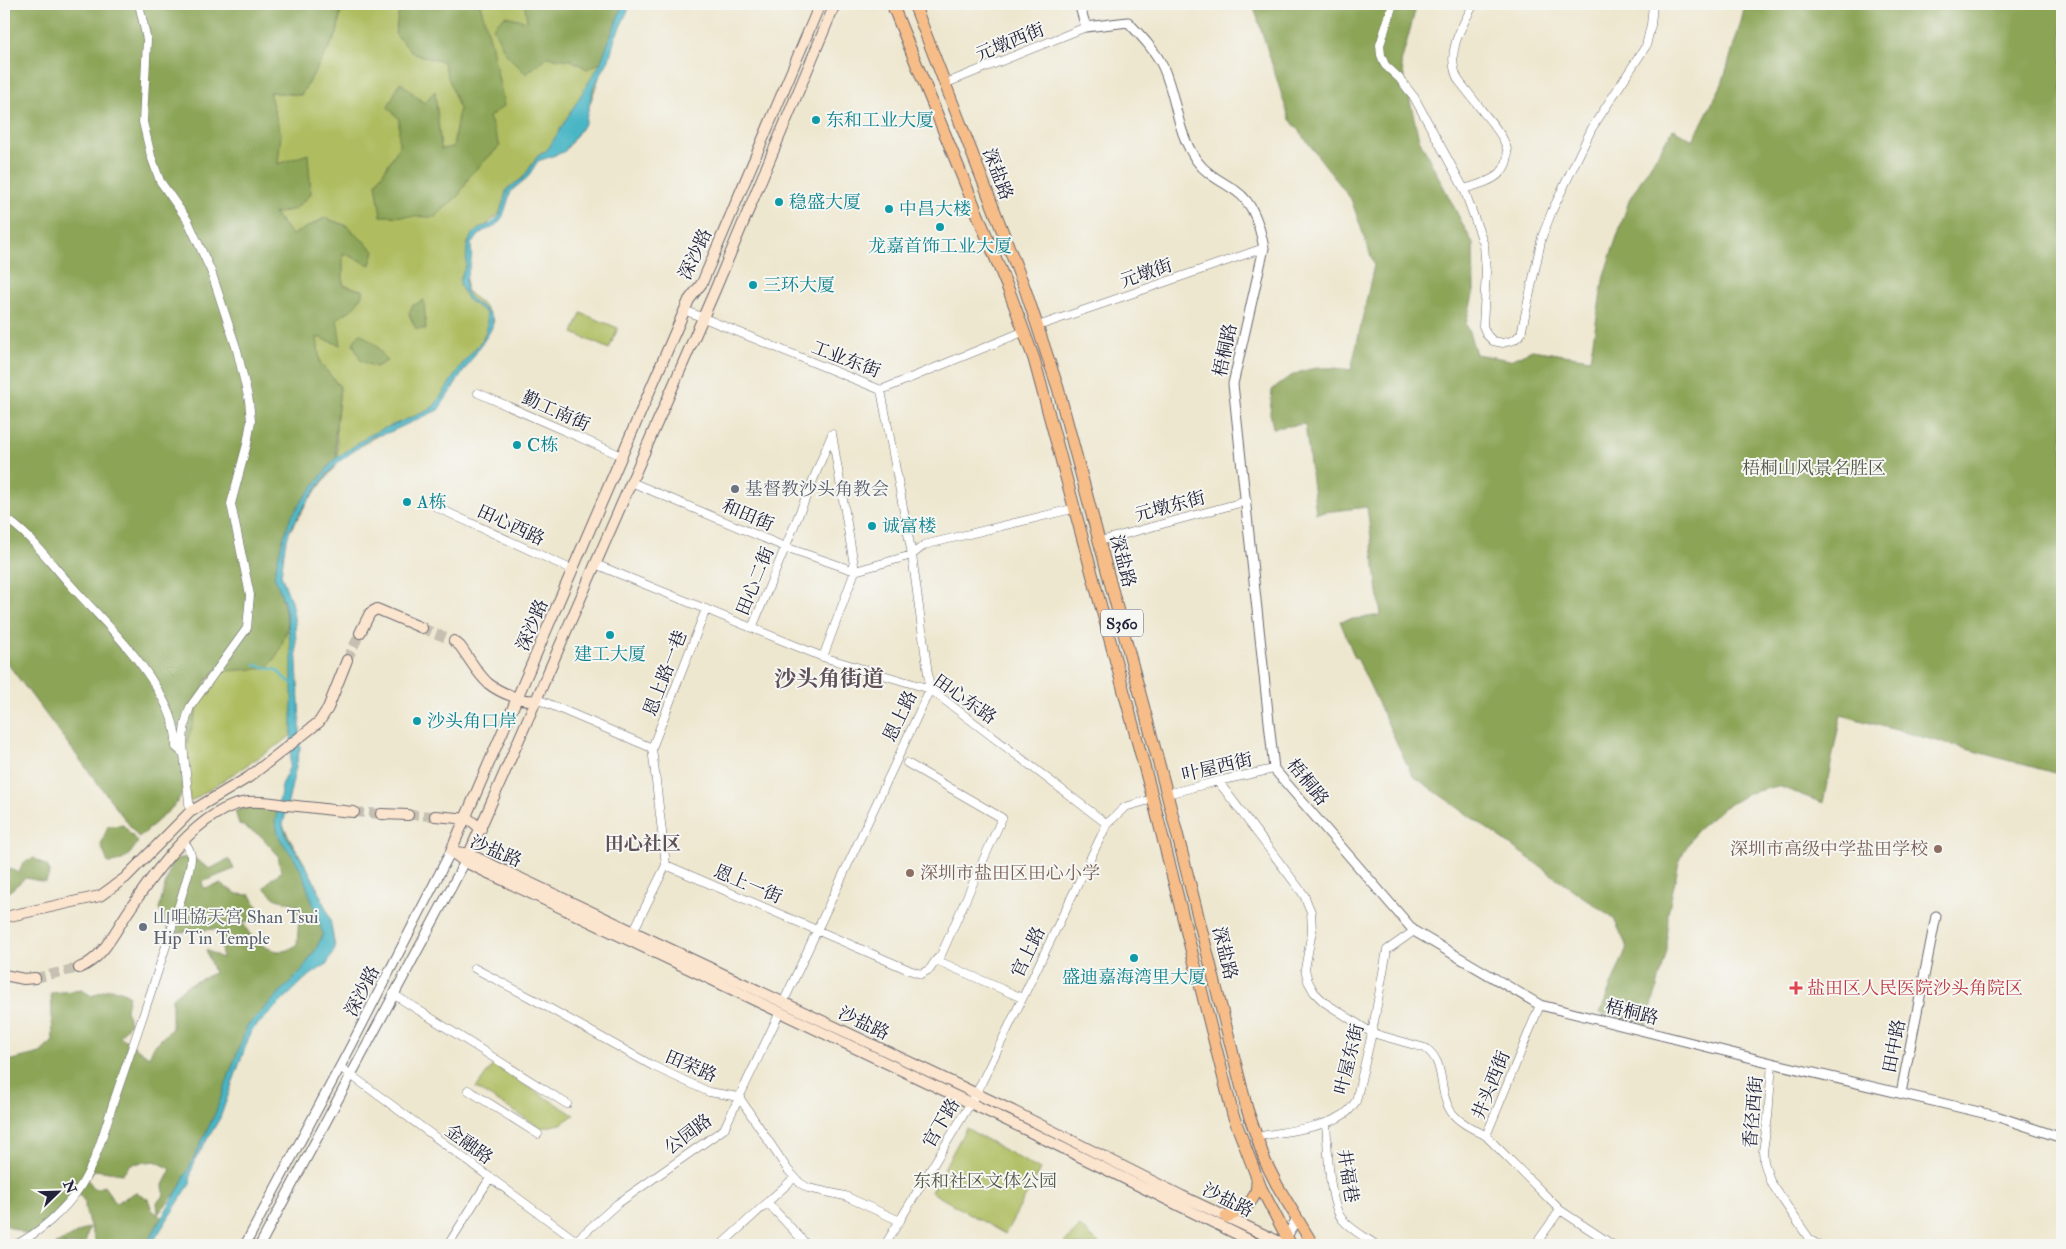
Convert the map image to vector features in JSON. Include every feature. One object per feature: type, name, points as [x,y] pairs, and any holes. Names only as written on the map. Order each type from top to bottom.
[{"type":"main road","name":"深沙路","points":[[450,851],[518,698],[684,310],[702,283],[820,4]]},
{"type":"main road","name":"深沙路","points":[[467,858],[718,281],[835,4]]},
{"type":"main road","name":"深盐路","points":[[914,4],[1038,326],[1058,388],[1167,794],[1238,1078],[1256,1137],[1277,1185],[1296,1220],[1313,1245]]},
{"type":"main road","name":"深盐路","points":[[892,6],[1025,331],[1076,508],[1153,798],[1226,1088],[1241,1140],[1286,1243]]},
{"type":"main road","points":[[1085,545],[1100,541]]},
{"type":"main road","points":[[360,633],[370,613],[376,609],[422,628]]},
{"type":"main road","points":[[454,641],[460,646],[488,683],[518,698],[529,701],[538,698]]},
{"type":"main road","points":[[5,917],[100,896],[124,878],[190,812],[249,777],[314,726],[323,717],[328,708],[347,660]]},
{"type":"main road","points":[[79,968],[87,965],[101,954],[149,880],[183,841],[202,824],[221,812],[244,803],[264,802],[354,812]]},
{"type":"main road","points":[[381,814],[408,815]]},
{"type":"main road","points":[[435,816],[465,819],[474,822],[481,829]]},
{"type":"main road","name":"沙盐路","points":[[450,851],[633,932],[782,1007]]},
{"type":"main road","name":"沙盐路","points":[[467,858],[974,1099],[1226,1217],[1286,1243]]},
{"type":"main road","points":[[4,974],[24,979],[35,978]]},
{"type":"main road","name":"沙盐路","points":[[974,1099],[1259,1245]]},
{"type":"main road","points":[[1226,1217],[1242,1211],[1252,1199],[1258,1183],[1254,1172]]},
{"type":"street","points":[[139,4],[146,40],[143,122],[150,156],[160,182],[188,221],[211,272],[237,350],[249,401],[251,421],[231,504],[250,595],[247,628],[190,707],[186,719],[182,742],[190,812]]},
{"type":"street","points":[[1079,4],[1086,27]]},
{"type":"street","points":[[1393,4],[1380,45],[1381,54],[1385,65],[1399,78],[1414,97],[1464,189],[1484,245],[1486,272],[1483,326],[1487,335],[1494,341],[1503,343],[1514,340],[1521,334],[1542,237],[1552,211],[1592,128],[1646,46],[1653,4]]},
{"type":"street","points":[[1464,189],[1499,174],[1505,166],[1508,157],[1506,145],[1501,134],[1453,71],[1454,49],[1459,34],[1474,4]]},
{"type":"street","name":"梧桐路","points":[[1086,27],[1128,22],[1156,53],[1168,81],[1180,128],[1197,162],[1207,172],[1237,191],[1246,201],[1261,232],[1264,248],[1234,384],[1274,769],[1414,931],[1540,1005],[1772,1064],[1996,1116],[2062,1138]]},
{"type":"street","name":"元墩西街","points":[[944,84],[1086,27]]},
{"type":"street","name":"元墩街","points":[[1038,326],[1264,248]]},
{"type":"street","name":"工业东街","points":[[684,310],[881,390],[1025,331]]},
{"type":"street","name":"恩上路","points":[[782,1007],[930,689],[912,555],[881,390]]},
{"type":"street","name":"勤工南街","points":[[478,393],[622,456]]},
{"type":"street","name":"田心二街","points":[[752,628],[832,434],[855,571]]},
{"type":"street","name":"和田街","points":[[630,482],[785,547],[855,571]]},
{"type":"street","name":"元墩东街","points":[[1100,541],[1247,501]]},
{"type":"street","name":"田心西路","points":[[436,507],[573,570]]},
{"type":"street","points":[[823,657],[855,571],[912,555],[924,545],[1076,508]]},
{"type":"street","points":[[4,517],[27,538],[138,661],[165,702],[175,730],[176,747],[184,754]]},
{"type":"street","name":"田心东路","points":[[596,564],[823,657],[930,689],[1107,824]]},
{"type":"street","name":"恩上路一巷","points":[[666,865],[652,748],[706,609]]},
{"type":"street","points":[[538,698],[652,748]]},
{"type":"street","points":[[907,763],[1002,818],[941,955],[936,960],[1022,998]]},
{"type":"street","name":"叶屋西街","points":[[1167,794],[1274,769]]},
{"type":"street","points":[[1218,781],[1304,895],[1311,912],[1312,931],[1305,969],[1308,981],[1314,992],[1324,1002],[1372,1033],[1425,1048],[1432,1053],[1437,1061],[1444,1097],[1449,1109],[1457,1119],[1486,1136]]},
{"type":"street","points":[[1107,824],[1124,808],[1153,798]]},
{"type":"street","name":"官上路","points":[[974,1099],[1107,824]]},
{"type":"street","points":[[15,1245],[32,1235],[66,1205],[79,1188],[91,1164],[131,1052],[190,871],[191,851],[183,841]]},
{"type":"street","name":"深沙路","points":[[245,1245],[340,1067],[450,851]]},
{"type":"street","name":"深沙路","points":[[260,1245],[467,858]]},
{"type":"street","points":[[633,932],[666,865]]},
{"type":"street","name":"恩上一街","points":[[666,865],[921,974],[930,969],[936,960]]},
{"type":"street","name":"田中路","points":[[1900,1093],[1936,916]]},
{"type":"street","name":"叶屋东街","points":[[1256,1137],[1326,1123],[1344,1115],[1356,1101],[1372,1033],[1387,950],[1414,931]]},
{"type":"street","name":"田荣路","points":[[474,968],[653,1066],[709,1092],[738,1097]]},
{"type":"street","points":[[394,994],[567,1104]]},
{"type":"street","name":"井头西街","points":[[1540,1005],[1486,1136],[1560,1210],[1613,1245]]},
{"type":"street","name":"公园路","points":[[575,1243],[616,1204],[724,1129],[782,1007]]},
{"type":"street","name":"香径西街","points":[[1772,1064],[1763,1151],[1764,1162],[1770,1181],[1808,1243]]},
{"type":"street","name":"金融路","points":[[340,1067],[575,1243]]},
{"type":"street","points":[[468,1090],[538,1134]]},
{"type":"street","points":[[738,1097],[794,1178],[808,1188],[845,1196],[900,1221]]},
{"type":"street","name":"官下路","points":[[885,1245],[974,1099]]},
{"type":"street","name":"井福巷","points":[[1326,1123],[1332,1194],[1338,1213],[1348,1225],[1376,1245]]},
{"type":"street","points":[[448,1245],[490,1178]]},
{"type":"street","points":[[721,1245],[794,1178]]},
{"type":"street","points":[[767,1202],[807,1245]]},
{"type":"street","points":[[1536,1245],[1560,1210]]},
{"type":"street","points":[[1286,1243],[1296,1220]]},
{"type":"street","points":[[1808,1243],[1819,1245]]},
{"type":"green space","points":[[4,4],[342,4],[337,34],[301,95],[269,92],[281,134],[278,164],[308,154],[311,194],[295,209],[274,214],[292,235],[325,218],[347,226],[374,251],[370,265],[343,253],[343,285],[364,291],[355,307],[337,319],[341,345],[317,337],[320,363],[340,387],[335,436],[337,464],[308,501],[284,541],[278,580],[288,625],[280,650],[268,668],[227,671],[216,669],[205,683],[184,754],[186,788],[175,805],[139,838],[4,659]]},
{"type":"green space","points":[[342,4],[625,4],[581,129],[564,152],[541,152],[523,178],[507,189],[500,213],[468,242],[466,290],[486,308],[494,321],[438,410],[398,425],[338,461],[336,425],[340,387],[320,363],[315,333],[361,290],[343,285],[341,250],[374,251],[347,226],[325,218],[292,235],[274,213],[278,164],[269,92],[301,95],[337,34]]},
{"type":"green space","points":[[400,4],[480,4],[491,42],[504,106],[489,117],[500,146],[471,174],[459,195],[435,217],[381,216],[376,184],[399,147],[399,119],[388,107],[400,82],[424,103],[435,91],[441,149],[453,147],[459,109],[443,62],[414,54],[395,34]]},
{"type":"green space","points":[[522,4],[627,4],[604,61],[587,69],[571,60],[547,57],[526,74],[506,54],[493,27],[505,16],[527,21],[525,7]]},
{"type":"green space","name":"梧桐山风景名胜区","points":[[1253,4],[1417,4],[1401,63],[1419,139],[1473,244],[1474,291],[1466,323],[1476,354],[1510,360],[1532,350],[1590,359],[1604,275],[1630,198],[1673,129],[1693,140],[1722,84],[1745,4],[2062,4],[2062,775],[1841,715],[1823,803],[1778,786],[1749,793],[1723,808],[1696,831],[1680,858],[1668,912],[1667,951],[1647,1024],[1600,1013],[1627,947],[1614,919],[1412,775],[1357,658],[1355,658],[1340,621],[1381,615],[1367,507],[1316,513],[1305,424],[1273,428],[1270,413],[1272,390],[1281,382],[1300,372],[1319,368],[1351,370],[1374,265],[1351,199],[1289,118]]},
{"type":"green space","points":[[424,300],[426,329],[416,329],[409,314],[412,306]]},
{"type":"green space","points":[[581,313],[618,328],[609,349],[573,333]]},
{"type":"green space","points":[[360,333],[376,345],[387,361],[376,367],[361,361],[353,343]]},
{"type":"green space","points":[[289,628],[293,628],[296,730],[287,739],[190,802],[181,736],[215,670],[264,668]]},
{"type":"green space","points":[[253,806],[277,811],[287,834],[317,888],[328,917],[335,947],[248,1032],[223,1103],[206,1133],[184,1183],[158,1214],[157,1202],[164,1195],[163,1185],[171,1169],[155,1161],[131,1164],[122,1174],[95,1170],[87,1179],[95,1189],[104,1186],[116,1203],[136,1192],[148,1199],[152,1210],[165,1220],[151,1245],[97,1245],[87,1217],[85,1202],[78,1193],[32,1237],[6,1225],[4,1222],[4,1062],[40,1053],[53,1041],[51,993],[82,990],[92,996],[102,991],[114,989],[129,995],[126,1009],[130,1023],[120,1036],[149,1057],[154,1046],[172,1028],[172,998],[186,986],[214,973],[206,950],[222,958],[221,940],[216,929],[170,933],[159,909],[172,859],[192,857],[210,869],[229,859],[234,869],[202,882],[204,888],[221,884],[237,894],[251,895],[261,914],[259,923],[243,921],[253,937],[264,946],[276,951],[286,950],[297,945],[299,917],[295,904],[276,899],[264,888],[271,879],[281,872],[278,855],[261,836],[239,824],[235,811]]},
{"type":"green space","points":[[123,825],[138,842],[122,860],[108,863],[101,845],[108,826]]},
{"type":"green space","points":[[34,858],[48,867],[49,874],[46,882],[25,878],[10,891],[4,892],[4,866],[19,873],[23,863]]},
{"type":"green space","points":[[493,1065],[574,1115],[561,1124],[541,1128],[476,1088]]},
{"type":"green space","name":"东和社区文体公园","points":[[966,1128],[1040,1170],[1005,1234],[931,1192]]},
{"type":"green space","points":[[1080,1226],[1101,1245],[1062,1245]]},
{"type":"green space","points":[[89,1227],[85,1245],[56,1245],[56,1244]]},
{"type":"water","points":[[623,4],[631,4],[615,38],[609,60],[594,86],[585,123],[564,152],[538,161],[527,178],[511,191],[503,216],[498,223],[492,228],[483,231],[471,244],[471,258],[465,287],[469,297],[490,314],[493,325],[489,333],[438,410],[390,432],[372,437],[340,461],[328,473],[304,506],[290,530],[285,545],[281,575],[291,601],[295,623],[300,748],[283,825],[286,835],[310,873],[324,904],[330,919],[335,949],[327,964],[306,978],[251,1031],[220,1118],[196,1158],[191,1172],[190,1184],[156,1237],[153,1245],[146,1245],[179,1188],[215,1114],[247,1026],[302,970],[316,949],[323,934],[303,875],[296,861],[280,839],[275,822],[283,781],[290,766],[292,659],[284,602],[274,575],[290,519],[334,460],[371,434],[429,410],[435,405],[463,363],[483,339],[487,329],[485,312],[467,299],[460,285],[471,236],[481,227],[491,224],[499,216],[507,189],[523,178],[537,157],[548,149],[600,64]]},
{"type":"waterway","points":[[255,665],[277,670],[284,678],[295,685]]},
{"type":"tunnel","points":[[422,628],[454,641]]},
{"type":"tunnel","points":[[347,660],[360,633]]},
{"type":"tunnel","points":[[354,812],[381,814]]},
{"type":"tunnel","points":[[408,815],[435,816]]},
{"type":"tunnel","points":[[35,978],[79,968]]},
{"type":"place","name":"东和工业大厦","points":[[816,120]]},
{"type":"place","name":"稳盛大厦","points":[[779,202]]},
{"type":"place","name":"中昌大楼","points":[[889,209]]},
{"type":"place","name":"龙嘉首饰工业大厦","points":[[940,227]]},
{"type":"place","name":"三环大厦","points":[[753,285]]},
{"type":"place","name":"C栋","points":[[517,445]]},
{"type":"place","name":"基督教沙头角教会","points":[[735,489]]},
{"type":"place","name":"A栋","points":[[407,502]]},
{"type":"place","name":"诚富楼","points":[[872,526]]},
{"type":"place","name":"建工大厦","points":[[610,635]]},
{"type":"place","name":"沙头角口岸","points":[[417,721]]},
{"type":"place","name":"深圳市高级中学盐田学校","points":[[1938,849]]},
{"type":"place","name":"深圳市盐田区田心小学","points":[[910,873]]},
{"type":"place","name":"山咀協天宮 Shan Tsui Hip Tin Temple","points":[[143,927]]},
{"type":"place","name":"盛迪嘉海湾里大厦","points":[[1134,958]]},
{"type":"place","name":"盐田区人民医院沙头角院区","points":[[1796,988]]},
{"type":"district","name":"沙头角街道","points":[[829,678]]},
{"type":"district","name":"田心社区","points":[[643,843]]}]
